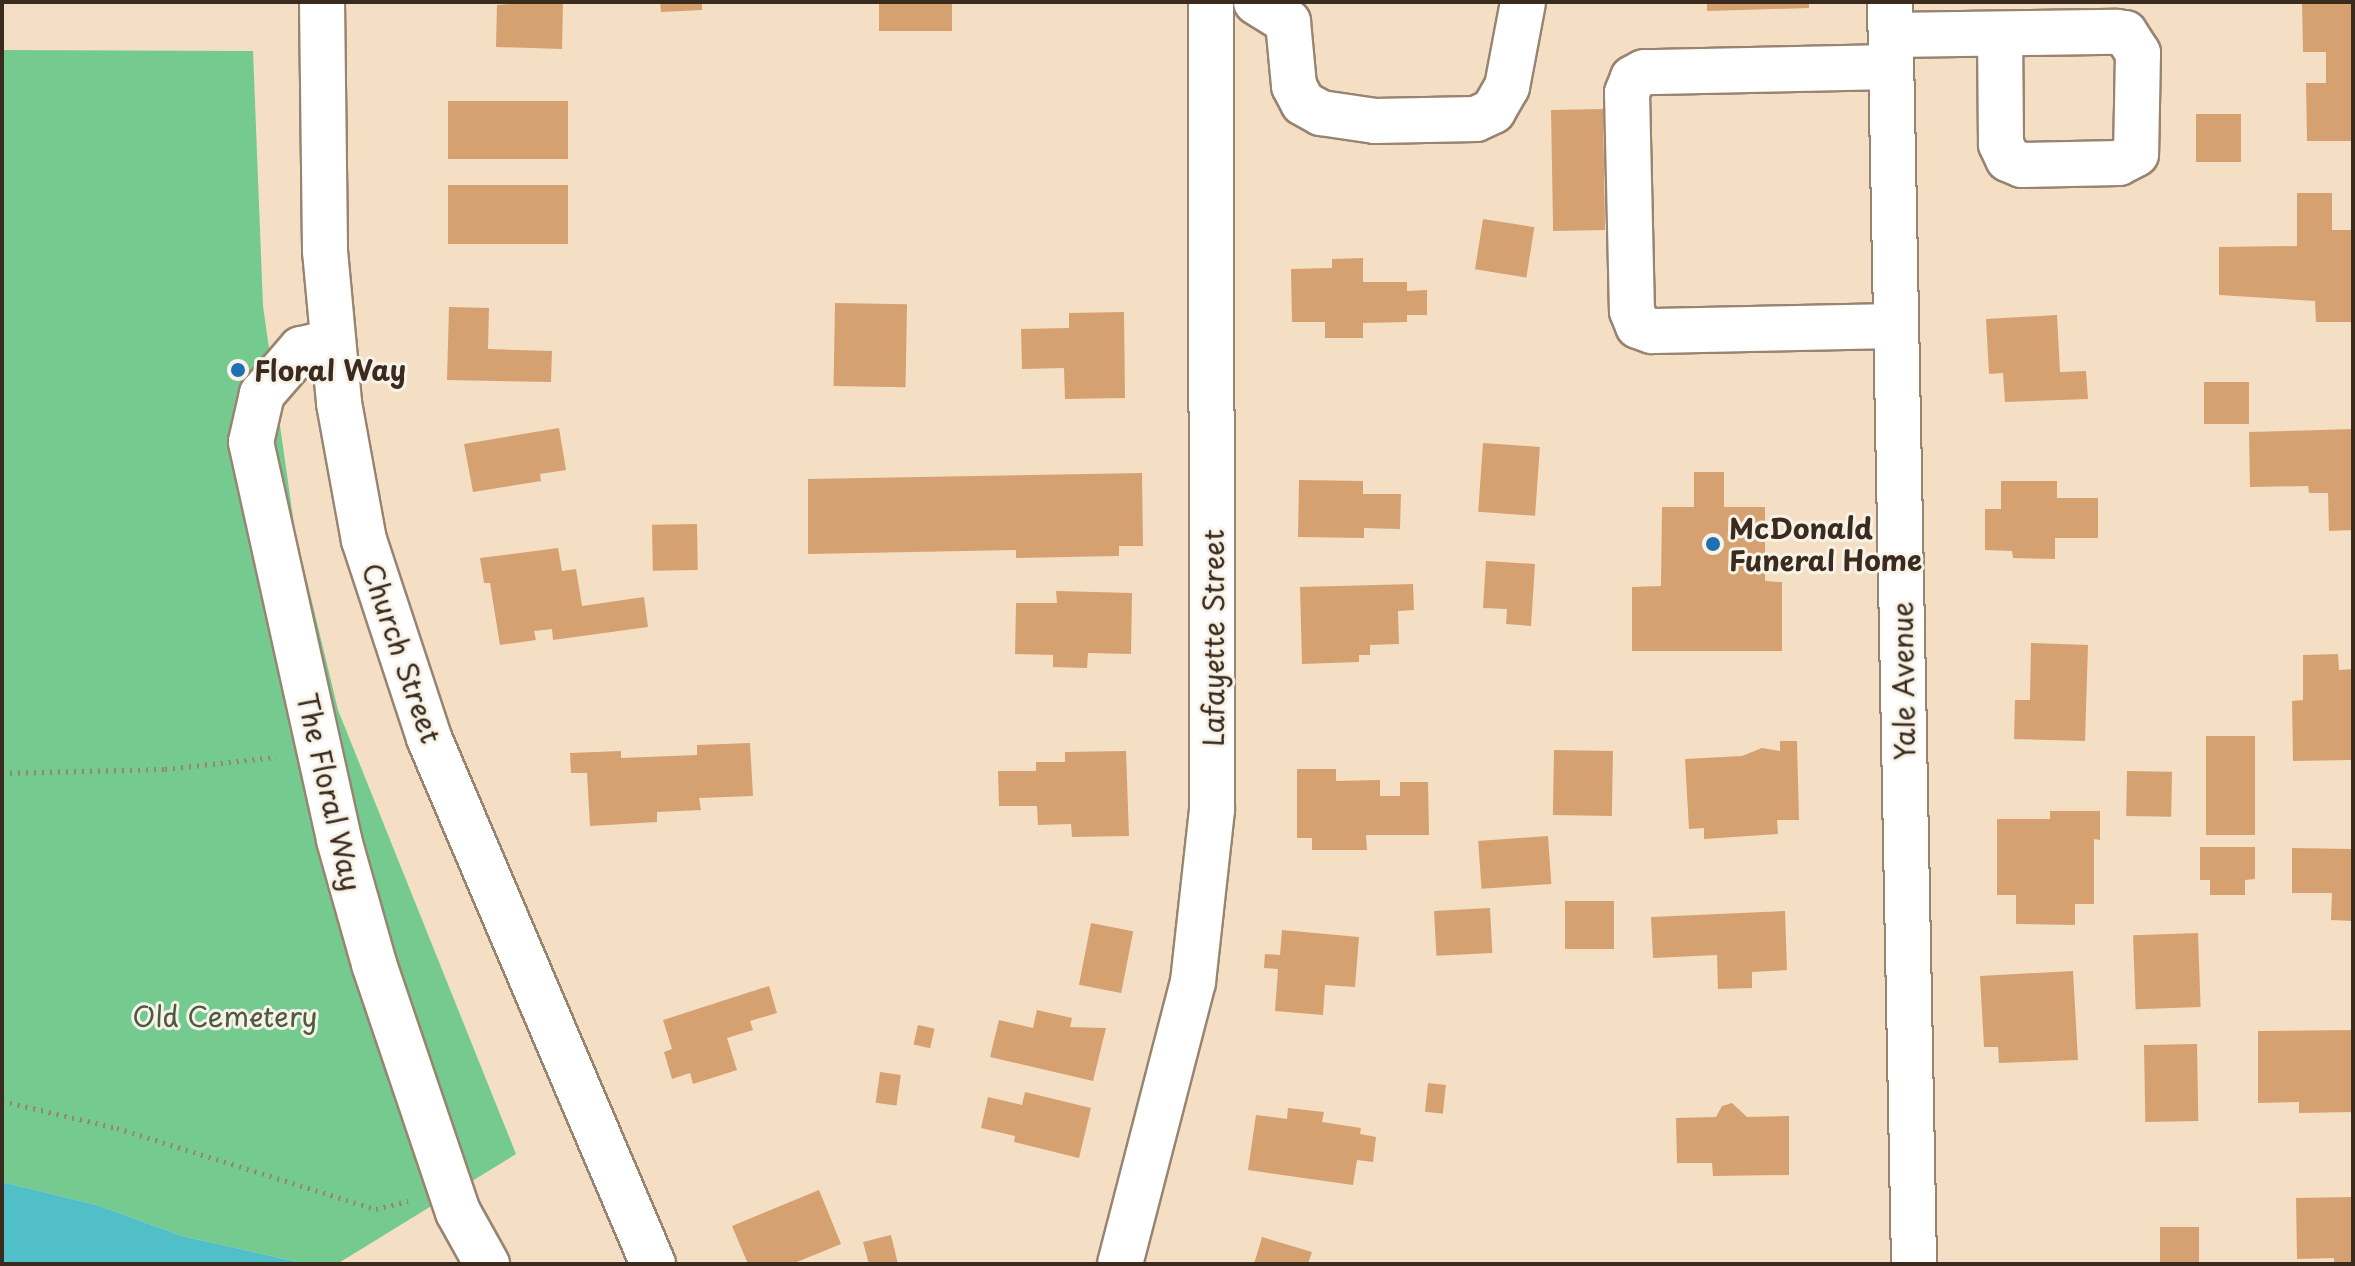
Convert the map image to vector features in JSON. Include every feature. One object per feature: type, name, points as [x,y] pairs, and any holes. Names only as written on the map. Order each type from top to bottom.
[{"type":"street","name":"Church Street","points":[[322,2],[324,238],[332,342],[364,540],[429,738],[653,1264]]},
{"type":"street","name":"Lafayette Street","points":[[1120,1264],[1190,995],[1210,838],[1211,2]]},
{"type":"street","points":[[1256,2],[1288,22],[1294,86],[1314,111],[1363,120],[1466,120],[1484,116],[1499,104],[1523,2]]},
{"type":"street","points":[[1896,326],[1652,331],[1638,326],[1632,311],[1628,108],[1631,81],[1644,72],[1891,35],[2000,34]]},
{"type":"street","name":"Yale Avenue","points":[[1891,35],[1914,1264]]},
{"type":"street","name":"The Floral Way","points":[[332,342],[301,349],[262,394],[251,442],[318,748],[378,978],[452,1190],[487,1264]]},
{"type":"path","points":[[2,773],[165,769],[244,763],[318,748]]},
{"type":"path","points":[[2,1101],[117,1128],[376,1209],[452,1190]]},
{"type":"green space","name":"Old Cemetery","points":[[2,50],[253,51],[263,306],[295,531],[338,710],[516,1154],[337,1264],[307,1264],[182,1236],[97,1205],[2,1182]]},
{"type":"water","points":[[2,1182],[97,1205],[182,1236],[307,1264],[2,1264]]},
{"type":"building","points":[[563,2],[562,49],[496,47],[497,5]]},
{"type":"building","points":[[660,2],[702,2],[702,10],[661,12]]},
{"type":"building","points":[[879,2],[952,2],[952,31],[879,31]]},
{"type":"building","points":[[1707,2],[1809,2],[1809,8],[1707,11]]},
{"type":"building","points":[[2302,2],[2353,2],[2353,141],[2307,141],[2306,83],[2326,83],[2326,52],[2303,52]]},
{"type":"building","points":[[448,101],[568,101],[568,159],[448,159]]},
{"type":"building","points":[[1603,109],[1605,230],[1553,231],[1551,110]]},
{"type":"building","points":[[2196,114],[2241,114],[2241,162],[2196,162]]},
{"type":"building","points":[[448,185],[568,185],[568,244],[448,244]]},
{"type":"building","points":[[2297,193],[2332,193],[2332,230],[2353,230],[2353,322],[2316,322],[2315,301],[2219,295],[2219,247],[2297,246]]},
{"type":"building","points":[[1483,219],[1534,227],[1526,278],[1475,269]]},
{"type":"building","points":[[1363,258],[1363,282],[1407,282],[1407,291],[1427,290],[1427,315],[1407,315],[1407,322],[1363,323],[1363,338],[1325,338],[1325,322],[1292,322],[1291,269],[1332,268],[1332,259]]},
{"type":"building","points":[[835,303],[907,304],[906,387],[834,386]]},
{"type":"building","points":[[449,307],[489,308],[488,349],[552,351],[551,382],[447,380]]},
{"type":"building","points":[[1124,312],[1125,398],[1065,399],[1064,368],[1022,369],[1021,329],[1069,328],[1069,313]]},
{"type":"building","points":[[2057,315],[2060,372],[2086,371],[2088,399],[2005,402],[2003,373],[1989,374],[1986,319]]},
{"type":"building","points":[[2204,382],[2249,382],[2249,424],[2204,424]]},
{"type":"building","points":[[559,428],[566,470],[540,474],[541,481],[473,492],[464,444]]},
{"type":"building","points":[[2353,429],[2353,530],[2329,531],[2328,493],[2309,493],[2308,486],[2250,487],[2249,432]]},
{"type":"building","points":[[1483,443],[1540,447],[1535,516],[1478,512]]},
{"type":"building","name":"McDonald Funeral Home","points":[[1694,472],[1724,472],[1724,507],[1765,507],[1765,581],[1782,582],[1782,651],[1632,651],[1632,587],[1661,586],[1662,507],[1694,507]]},
{"type":"building","points":[[1142,473],[1143,546],[1119,546],[1119,556],[1016,558],[1016,550],[808,554],[808,479]]},
{"type":"building","points":[[1299,480],[1363,481],[1363,494],[1401,494],[1400,529],[1364,528],[1364,538],[1298,537]]},
{"type":"building","points":[[2001,481],[2057,481],[2057,498],[2098,498],[2098,538],[2055,538],[2055,559],[2013,558],[2012,551],[1985,550],[1985,509],[2001,509]]},
{"type":"building","points":[[697,524],[698,570],[653,571],[652,525]]},
{"type":"building","points":[[558,548],[562,571],[576,569],[582,606],[644,597],[648,627],[553,640],[552,629],[534,631],[536,640],[500,645],[490,583],[484,583],[480,558]]},
{"type":"building","points":[[1486,561],[1535,564],[1531,626],[1506,624],[1507,609],[1483,608]]},
{"type":"building","points":[[1413,584],[1414,610],[1398,611],[1399,644],[1370,645],[1370,655],[1359,655],[1359,662],[1302,664],[1300,587]]},
{"type":"building","points":[[1056,591],[1132,593],[1131,654],[1088,653],[1087,668],[1053,667],[1053,655],[1015,654],[1016,603],[1057,603]]},
{"type":"building","points":[[2031,643],[2088,645],[2085,741],[2014,739],[2015,700],[2030,700]]},
{"type":"building","points":[[2338,654],[2339,670],[2353,669],[2351,760],[2293,761],[2292,701],[2303,700],[2303,655]]},
{"type":"building","points":[[2206,736],[2255,736],[2255,835],[2206,835]]},
{"type":"building","points":[[1780,741],[1797,741],[1799,820],[1777,820],[1778,834],[1704,839],[1704,828],[1689,829],[1685,759],[1742,756],[1762,748],[1780,751]]},
{"type":"building","points":[[750,743],[753,796],[699,798],[701,810],[657,812],[657,822],[590,826],[587,773],[571,773],[570,753],[621,751],[621,758],[697,755],[697,745]]},
{"type":"building","points":[[1554,750],[1613,751],[1612,816],[1553,815]]},
{"type":"building","points":[[1126,751],[1129,836],[1072,837],[1071,824],[1038,825],[1037,806],[999,806],[998,771],[1036,771],[1036,762],[1065,762],[1065,752]]},
{"type":"building","points":[[1297,769],[1336,769],[1336,781],[1380,780],[1380,796],[1400,796],[1400,782],[1428,782],[1429,835],[1366,835],[1367,850],[1312,850],[1312,838],[1297,838]]},
{"type":"building","points":[[2127,771],[2172,772],[2171,817],[2126,816]]},
{"type":"building","points":[[2050,811],[2100,811],[2100,840],[2094,839],[2094,904],[2075,904],[2075,925],[2016,924],[2016,895],[1997,895],[1997,819],[2050,819]]},
{"type":"building","points":[[1548,836],[1551,884],[1482,889],[1478,841]]},
{"type":"building","points":[[2200,847],[2255,847],[2255,879],[2245,880],[2245,895],[2210,895],[2210,880],[2200,880]]},
{"type":"building","points":[[2292,848],[2353,849],[2353,921],[2331,920],[2332,893],[2292,893]]},
{"type":"building","points":[[1565,901],[1614,901],[1614,949],[1565,949]]},
{"type":"building","points":[[1490,908],[1492,953],[1436,956],[1434,911]]},
{"type":"building","points":[[1785,911],[1787,970],[1752,972],[1752,988],[1718,989],[1717,955],[1653,958],[1651,917]]},
{"type":"building","points":[[1091,923],[1133,931],[1121,993],[1079,985]]},
{"type":"building","points":[[1282,930],[1359,937],[1355,987],[1325,985],[1323,1015],[1275,1011],[1278,969],[1264,968],[1265,954],[1280,955]]},
{"type":"building","points":[[2198,933],[2201,1007],[2136,1009],[2133,935]]},
{"type":"building","points":[[2073,971],[2078,1060],[1999,1063],[1998,1047],[1984,1047],[1980,976]]},
{"type":"building","points":[[769,986],[777,1013],[750,1021],[753,1030],[727,1038],[737,1070],[693,1084],[690,1073],[672,1079],[664,1052],[672,1049],[663,1020]]},
{"type":"building","points":[[1037,1010],[1072,1018],[1070,1027],[1106,1028],[1093,1081],[990,1057],[999,1020],[1033,1028]]},
{"type":"building","points":[[918,1025],[935,1029],[930,1048],[914,1044]]},
{"type":"building","points":[[2353,1030],[2353,1112],[2299,1113],[2299,1102],[2258,1103],[2258,1031]]},
{"type":"building","points":[[2197,1044],[2198,1121],[2145,1122],[2144,1045]]},
{"type":"building","points":[[880,1072],[901,1075],[896,1106],[876,1103]]},
{"type":"building","points":[[1428,1083],[1446,1085],[1443,1114],[1425,1112]]},
{"type":"building","points":[[1025,1092],[1091,1108],[1079,1158],[1014,1142],[1015,1136],[981,1128],[988,1097],[1022,1105]]},
{"type":"building","points":[[1732,1103],[1747,1117],[1789,1116],[1789,1175],[1713,1176],[1712,1163],[1677,1163],[1676,1118],[1716,1117],[1722,1106]]},
{"type":"building","points":[[1288,1108],[1324,1112],[1322,1122],[1361,1128],[1360,1134],[1376,1137],[1373,1162],[1357,1160],[1353,1185],[1248,1170],[1256,1115],[1287,1119]]},
{"type":"building","points":[[819,1190],[841,1244],[792,1264],[748,1264],[732,1226]]},
{"type":"building","points":[[2353,1197],[2353,1264],[2334,1264],[2334,1258],[2297,1259],[2296,1198]]},
{"type":"building","points":[[2160,1227],[2199,1227],[2199,1264],[2160,1264]]},
{"type":"building","points":[[891,1235],[898,1264],[869,1264],[863,1242]]},
{"type":"building","points":[[1262,1237],[1312,1252],[1308,1264],[1254,1264]]},
{"type":"place","name":"Floral Way","points":[[238,370]]},
{"type":"place","name":"McDonald Funeral Home","points":[[1713,544]]}]
